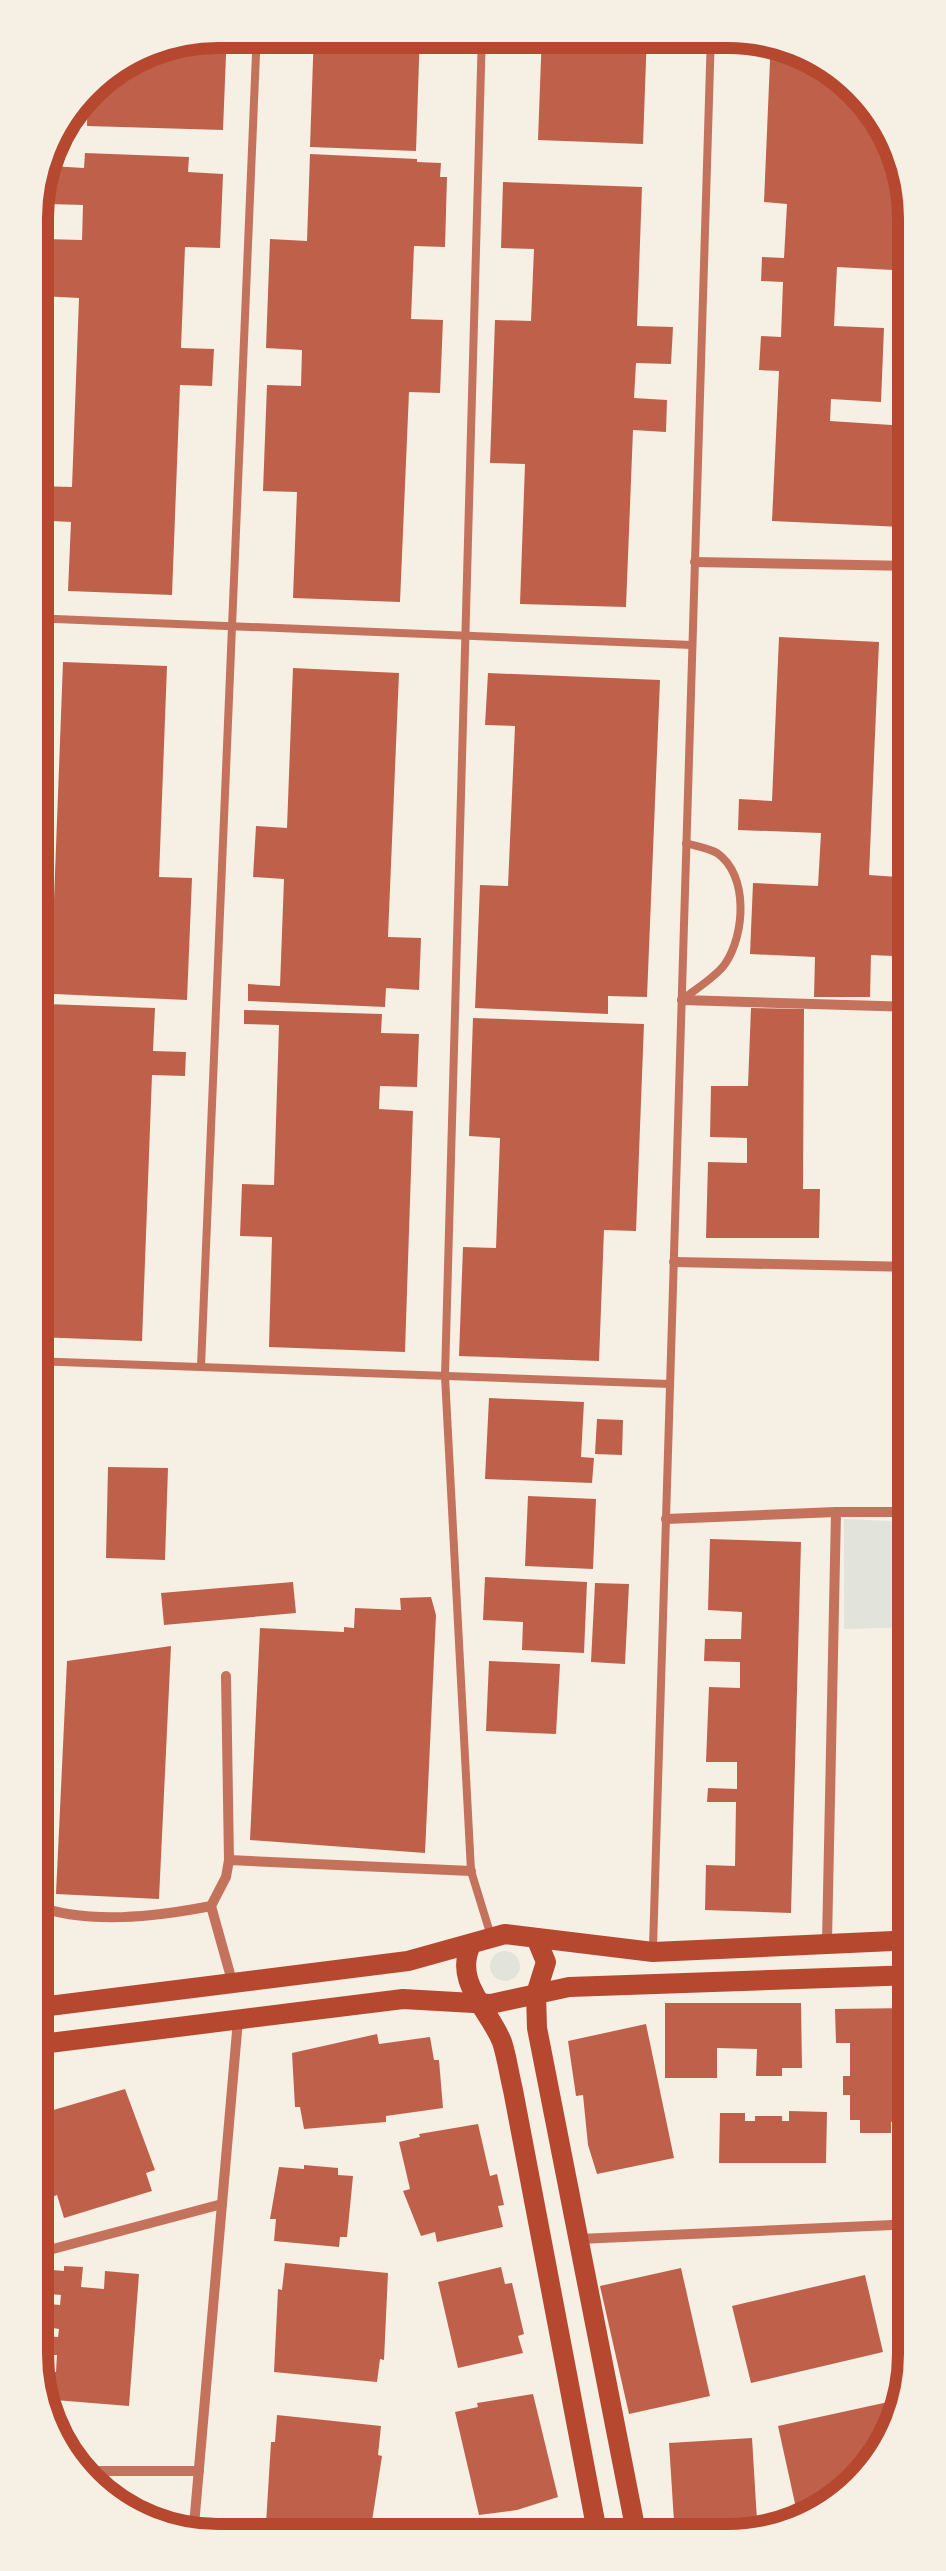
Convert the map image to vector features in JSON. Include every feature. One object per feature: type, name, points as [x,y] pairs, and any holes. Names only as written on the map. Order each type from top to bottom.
[{"type":"main road","points":[[48,2006],[408,1961],[481,1941],[536,1938],[652,1952],[898,1940]]},
{"type":"main road","points":[[536,1938],[546,1962],[536,1994],[537,2028],[634,2524]]},
{"type":"main road","points":[[481,1941],[465,1958],[466,1976],[502,2041],[596,2524]]},
{"type":"main road","points":[[48,2043],[403,1999],[512,2002],[569,1987],[898,1975]]},
{"type":"street","points":[[695,562],[898,566]]},
{"type":"street","points":[[682,1000],[898,1007]]},
{"type":"street","points":[[674,1262],[898,1267]]},
{"type":"street","points":[[826,1941],[836,1512]]},
{"type":"street","points":[[666,1519],[898,1512]]},
{"type":"street","points":[[226,1676],[229,1860],[226,1878],[211,1906],[232,1982]]},
{"type":"street","points":[[229,1860],[471,1872]]},
{"type":"street","points":[[48,1911],[160,1916],[211,1906]]},
{"type":"street","points":[[195,2521],[238,2019]]},
{"type":"street","points":[[48,2250],[222,2204]]},
{"type":"street","points":[[579,2239],[898,2225]]},
{"type":"street","points":[[94,2470],[200,2471]]},
{"type":"lane","points":[[201,1367],[255,48]]},
{"type":"lane","points":[[481,1941],[471,1872],[444,1376],[482,48]]},
{"type":"lane","points":[[652,1952],[712,48]]},
{"type":"lane","points":[[48,619],[465,632],[692,645]]},
{"type":"lane","points":[[682,1000],[724,966],[734,946],[740,912],[737,877],[717,852],[686,844]]},
{"type":"lane","points":[[48,1362],[670,1384]]},
{"type":"shaded area","points":[[844,1519],[898,1521],[898,1627],[844,1629]]},
{"type":"shaded area","points":[[505,1951],[516,1955],[520,1966],[516,1977],[505,1981],[494,1977],[490,1966],[494,1955]]},
{"type":"building","points":[[226,48],[223,130],[87,126],[87,109],[123,76],[153,60],[184,51]]},
{"type":"building","points":[[313,48],[419,48],[416,151],[310,147]]},
{"type":"building","points":[[541,48],[646,48],[643,144],[538,140]]},
{"type":"building","points":[[770,53],[813,70],[849,97],[876,133],[895,184],[893,270],[837,267],[834,326],[884,328],[881,402],[831,399],[830,421],[898,425],[898,527],[772,521],[779,371],[759,370],[761,336],[781,337],[783,282],[761,281],[762,257],[784,258],[787,204],[764,202]]},
{"type":"building","points":[[85,153],[189,157],[188,172],[223,174],[220,248],[185,247],[181,348],[214,349],[212,386],[180,385],[172,595],[68,591],[71,522],[48,521],[48,486],[72,487],[79,298],[48,296],[48,239],[82,240],[83,205],[49,204],[49,198],[56,166],[84,168]]},
{"type":"building","points":[[310,154],[441,163],[440,177],[447,177],[445,247],[414,246],[411,319],[443,320],[440,393],[409,392],[400,602],[293,598],[297,492],[263,491],[267,385],[301,386],[302,350],[266,348],[270,239],[307,241]]},
{"type":"building","points":[[503,182],[642,187],[637,326],[673,327],[671,364],[636,363],[634,398],[667,400],[666,432],[633,430],[626,607],[520,604],[525,464],[490,463],[495,320],[531,321],[534,249],[501,248]]},
{"type":"building","points":[[779,637],[879,642],[869,875],[898,877],[894,956],[871,955],[870,997],[814,997],[815,957],[750,954],[753,883],[818,886],[821,833],[738,830],[739,799],[772,801]]},
{"type":"building","points":[[63,662],[167,666],[159,877],[192,878],[187,1000],[48,994],[48,900],[54,900]]},
{"type":"building","points":[[293,668],[399,673],[388,937],[421,938],[419,990],[386,988],[385,1007],[248,1001],[248,984],[280,986],[284,879],[253,877],[256,826],[287,828]]},
{"type":"building","points":[[488,673],[660,680],[647,997],[608,996],[608,1014],[475,1008],[480,885],[508,886],[515,726],[485,725]]},
{"type":"building","points":[[48,1004],[155,1008],[153,1051],[186,1052],[185,1076],[152,1075],[142,1341],[48,1337]]},
{"type":"building","points":[[751,1008],[804,1009],[803,1189],[820,1189],[819,1238],[706,1238],[708,1162],[747,1163],[747,1138],[710,1137],[711,1086],[748,1086]]},
{"type":"building","points":[[244,1010],[382,1014],[381,1033],[419,1034],[417,1087],[380,1086],[379,1109],[413,1111],[405,1352],[269,1347],[272,1237],[240,1236],[242,1184],[274,1185],[279,1025],[244,1024]]},
{"type":"building","points":[[473,1018],[644,1024],[636,1231],[604,1230],[599,1361],[459,1356],[463,1247],[496,1248],[500,1138],[469,1136]]},
{"type":"building","points":[[489,1398],[584,1402],[581,1457],[594,1458],[592,1483],[485,1479]]},
{"type":"building","points":[[597,1419],[623,1420],[622,1455],[595,1454]]},
{"type":"building","points":[[108,1467],[168,1468],[165,1560],[106,1558]]},
{"type":"building","points":[[528,1496],[596,1499],[593,1569],[525,1566]]},
{"type":"building","points":[[710,1539],[801,1542],[791,1913],[705,1910],[706,1865],[735,1866],[736,1802],[707,1802],[708,1788],[737,1789],[737,1762],[706,1762],[709,1687],[740,1688],[740,1662],[704,1661],[705,1639],[741,1639],[742,1612],[708,1610]]},
{"type":"building","points":[[485,1577],[587,1582],[584,1653],[522,1650],[523,1622],[483,1620]]},
{"type":"building","points":[[293,1582],[296,1613],[164,1625],[161,1593]]},
{"type":"building","points":[[595,1583],[629,1584],[625,1664],[591,1662]]},
{"type":"building","points":[[431,1597],[436,1615],[425,1853],[250,1840],[260,1628],[344,1632],[344,1627],[354,1628],[355,1608],[401,1610],[400,1598]]},
{"type":"building","points":[[171,1646],[159,1899],[56,1894],[67,1661]]},
{"type":"building","points":[[489,1661],[560,1664],[556,1734],[486,1731]]},
{"type":"building","points":[[665,2003],[801,2003],[802,2068],[782,2068],[782,2076],[756,2076],[757,2049],[717,2048],[717,2078],[665,2078]]},
{"type":"building","points":[[898,2008],[898,2120],[891,2122],[891,2133],[860,2133],[860,2120],[850,2120],[850,2095],[843,2095],[843,2076],[850,2076],[850,2043],[836,2043],[835,2009]]},
{"type":"building","points":[[646,2024],[674,2158],[597,2174],[588,2145],[583,2095],[576,2096],[568,2041]]},
{"type":"building","points":[[377,2034],[379,2044],[430,2037],[434,2060],[439,2060],[443,2108],[386,2116],[386,2122],[304,2129],[300,2107],[295,2107],[292,2053]]},
{"type":"building","points":[[125,2089],[155,2170],[146,2173],[152,2191],[64,2218],[57,2195],[52,2197],[48,2183],[48,2112]]},
{"type":"building","points":[[789,2111],[827,2112],[826,2163],[719,2163],[720,2113],[745,2113],[745,2121],[755,2121],[755,2116],[782,2116],[782,2121],[789,2121]]},
{"type":"building","points":[[478,2124],[490,2176],[497,2174],[504,2205],[498,2206],[503,2227],[437,2242],[435,2232],[421,2236],[403,2191],[410,2189],[399,2142],[420,2137],[419,2134]]},
{"type":"building","points":[[304,2165],[338,2168],[338,2175],[353,2176],[347,2237],[340,2237],[339,2247],[274,2241],[276,2219],[270,2219],[279,2167],[304,2169]]},
{"type":"building","points":[[285,2263],[388,2273],[384,2360],[380,2359],[377,2382],[274,2372],[278,2289],[282,2290]]},
{"type":"building","points":[[64,2266],[83,2267],[81,2287],[104,2289],[105,2271],[139,2274],[129,2406],[55,2400],[50,2371],[56,2372],[57,2355],[48,2355],[48,2336],[58,2337],[59,2329],[48,2327],[48,2316],[49,2304],[60,2305],[61,2295],[50,2294],[52,2270],[64,2271]]},
{"type":"building","points":[[501,2267],[505,2284],[512,2283],[524,2334],[518,2336],[523,2353],[458,2368],[438,2282]]},
{"type":"building","points":[[681,2268],[710,2396],[629,2414],[600,2286]]},
{"type":"building","points":[[865,2275],[883,2352],[751,2383],[732,2306]]},
{"type":"building","points":[[533,2394],[558,2497],[517,2510],[479,2515],[455,2412],[478,2407],[477,2403]]},
{"type":"building","points":[[892,2401],[870,2448],[856,2466],[832,2488],[796,2508],[778,2426]]},
{"type":"building","points":[[277,2415],[381,2426],[378,2455],[382,2456],[372,2524],[266,2524],[271,2442],[275,2442]]},
{"type":"building","points":[[752,2438],[757,2521],[674,2524],[669,2443]]}]
